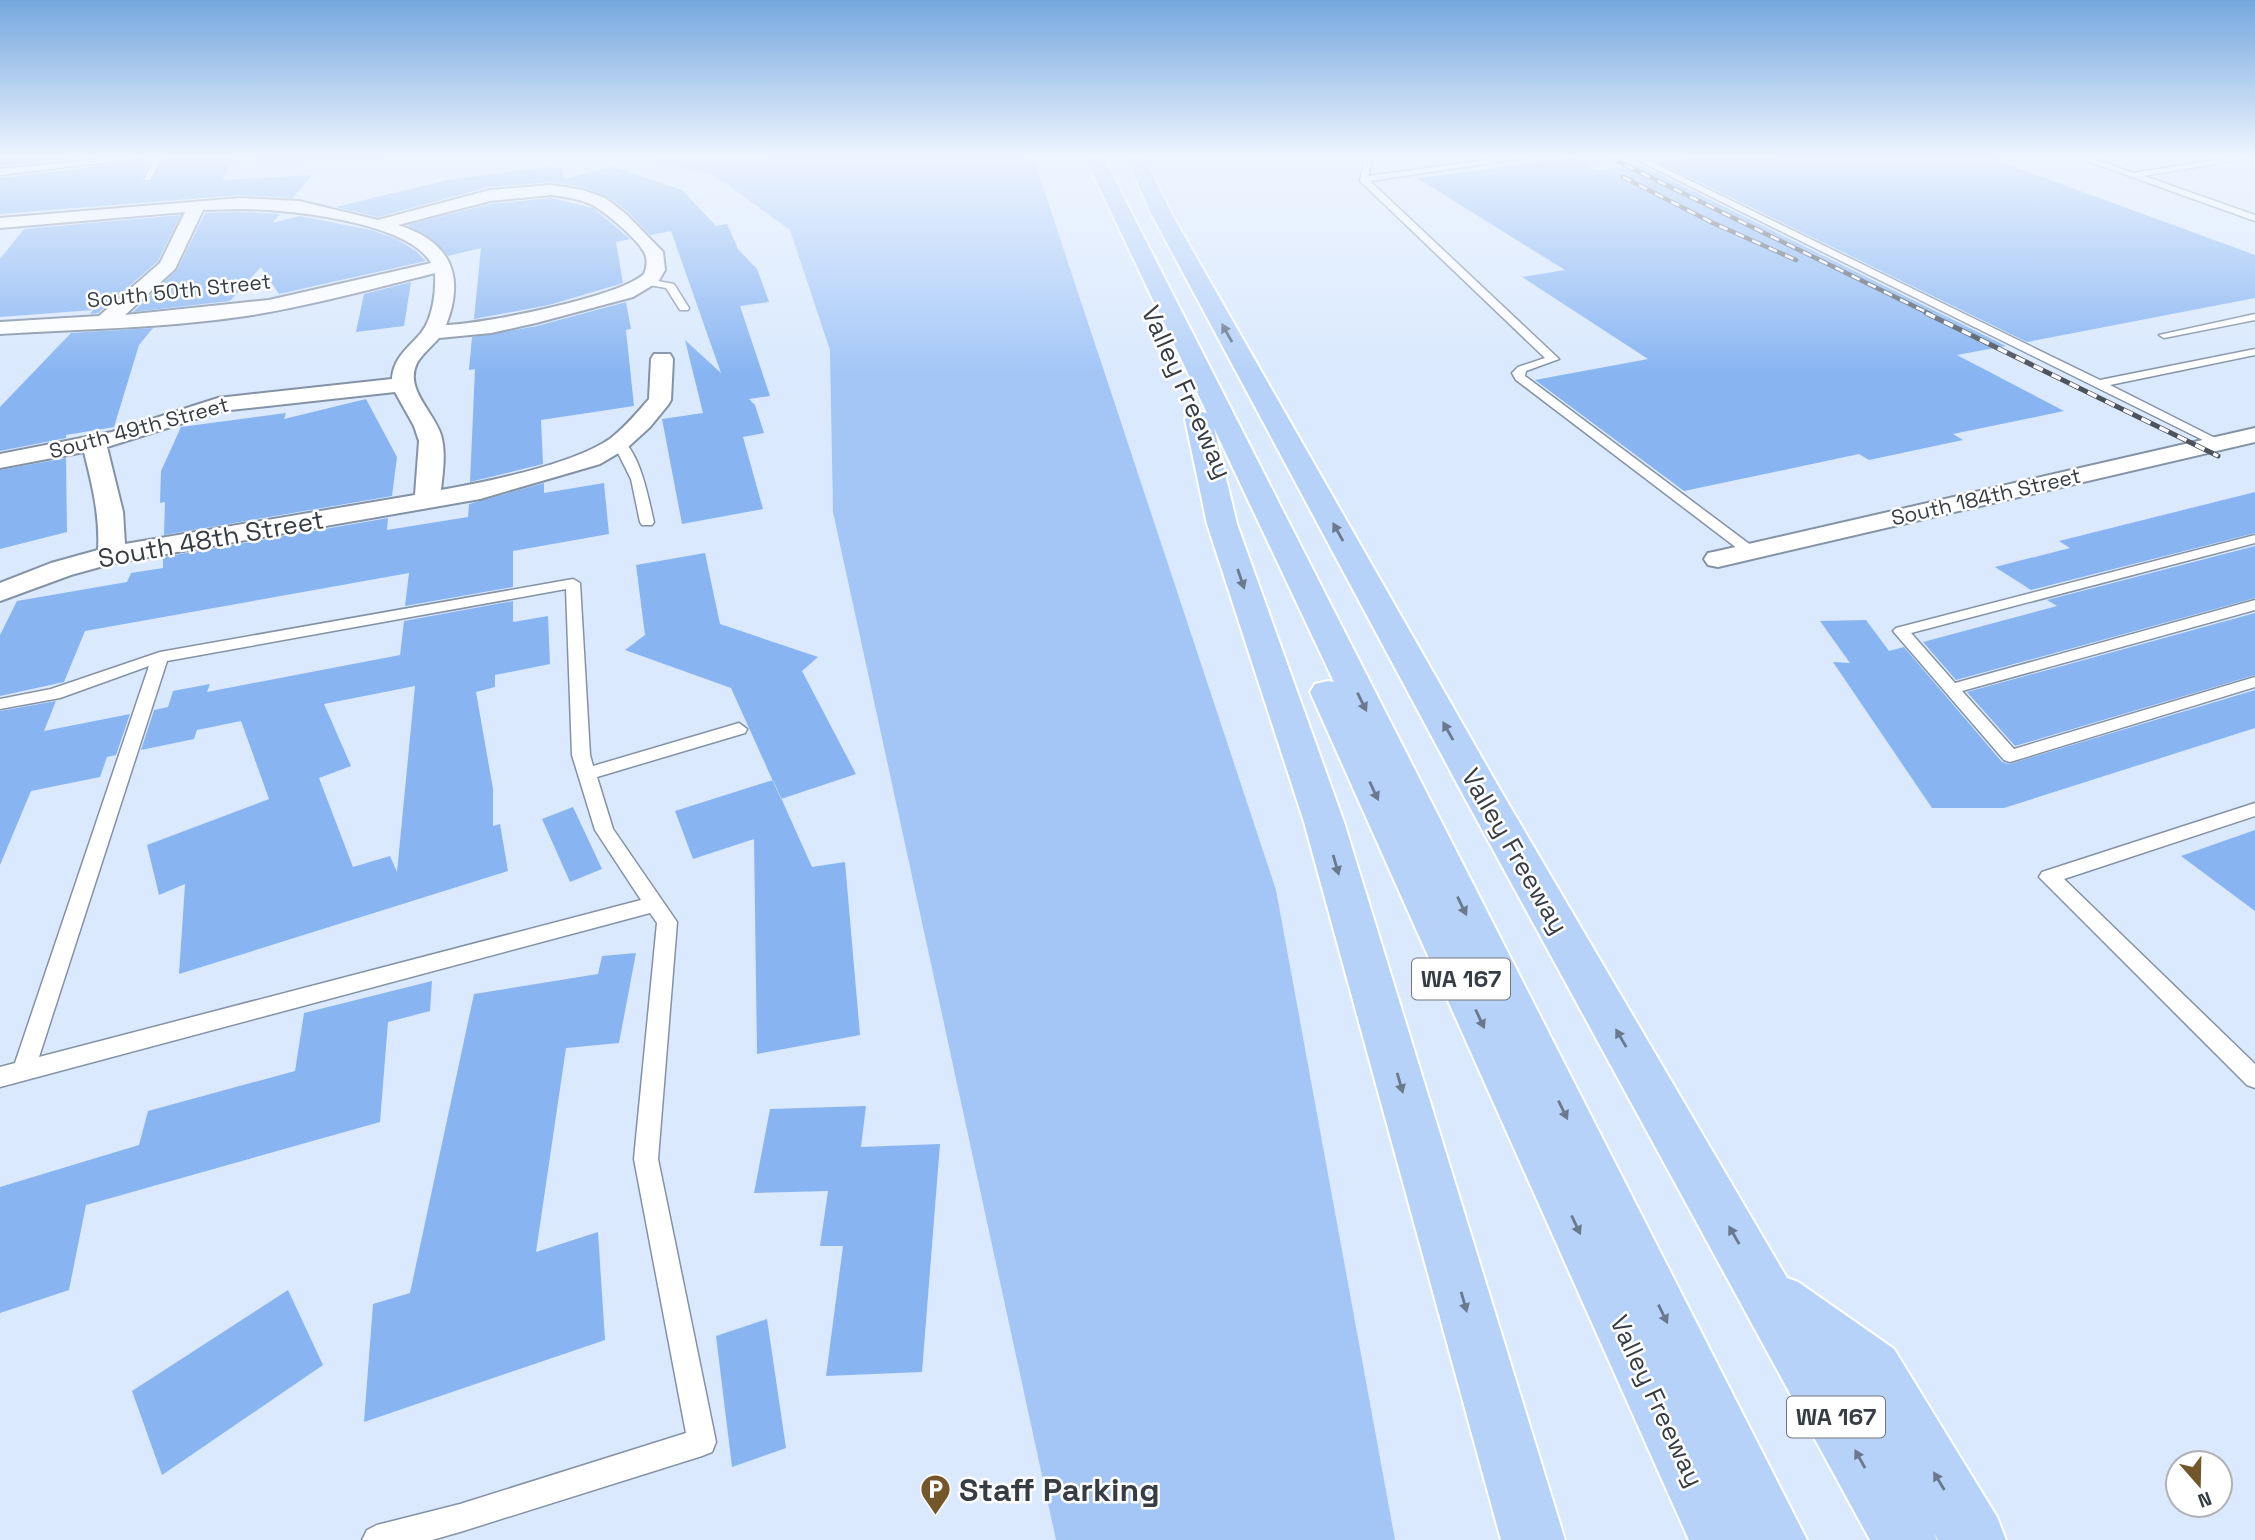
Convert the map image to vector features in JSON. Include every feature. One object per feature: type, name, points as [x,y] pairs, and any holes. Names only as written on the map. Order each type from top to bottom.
[{"type":"highway","name":"Valley Freeway","points":[[1113,229],[1198,419],[1297,624],[1722,1540]]},
{"type":"highway","points":[[1129,229],[1774,1540]]},
{"type":"highway","name":"Valley Freeway","points":[[1170,229],[1468,766],[1905,1540]]},
{"type":"highway","points":[[1198,419],[1222,524],[1324,822],[1533,1540]]},
{"type":"highway","points":[[1768,1295],[1873,1370],[1974,1540]]},
{"type":"street","points":[[106,321],[156,278],[167,265],[185,229]]},
{"type":"street","points":[[390,229],[428,247],[442,266],[445,285],[432,332],[409,359],[402,372],[403,384],[430,435],[427,501]]},
{"type":"street","points":[[432,332],[461,332],[509,324],[625,293],[648,282],[657,267],[651,248],[630,229]]},
{"type":"street","name":"South 50th Street","points":[[0,328],[210,314],[284,303],[442,266]]},
{"type":"street","name":"South 48th Street","points":[[0,593],[61,569],[111,555],[480,491],[591,459],[619,443],[642,422],[660,400],[662,359]]},
{"type":"street","name":"South 49th Street","points":[[0,461],[94,443],[218,405],[403,384]]},
{"type":"street","name":"South 184th Street","points":[[1718,559],[2255,435]]},
{"type":"street","points":[[94,443],[112,523],[111,555]]},
{"type":"lane","points":[[1416,229],[1553,359],[1521,369],[1518,373],[1520,378],[1751,552]]},
{"type":"lane","points":[[1782,229],[2219,443]]},
{"type":"lane","points":[[648,282],[670,286],[684,309]]},
{"type":"lane","points":[[2164,335],[2255,317]]},
{"type":"lane","points":[[2099,384],[2255,352]]},
{"type":"lane","points":[[619,443],[638,479],[647,522]]},
{"type":"lane","points":[[2255,539],[1901,631],[2010,756],[2255,682]]},
{"type":"lane","points":[[0,704],[54,694],[160,657],[573,583],[581,755],[604,830],[667,922],[646,1159],[702,1442],[460,1518],[377,1540]]},
{"type":"lane","points":[[1951,689],[2255,605]]},
{"type":"lane","points":[[24,1070],[160,657]]},
{"type":"lane","points":[[587,774],[739,729]]},
{"type":"lane","points":[[2255,809],[2049,877],[2255,1079]]},
{"type":"lane","points":[[0,1077],[654,904]]},
{"type":"shaded area","points":[[1057,229],[1276,890],[1395,1540],[1056,1540],[833,512],[830,350],[790,230]]},
{"type":"building","points":[[24,229],[174,229],[158,261],[98,313],[90,314],[93,310],[0,317],[0,259]]},
{"type":"building","points":[[197,229],[365,229],[397,239],[426,261],[279,294],[261,267],[230,301],[133,312],[177,270]]},
{"type":"building","points":[[414,229],[618,229],[630,239],[616,242],[623,283],[549,305],[474,319],[481,248],[448,256],[431,238]]},
{"type":"building","points":[[644,229],[729,229],[738,249],[757,269],[769,302],[740,306],[770,396],[749,399],[755,405],[764,433],[743,437],[763,509],[682,524],[662,419],[703,413],[685,340],[721,373],[671,231],[650,235]]},
{"type":"building","points":[[1499,229],[1769,229],[2006,346],[1957,355],[2064,411],[1953,434],[1963,440],[1869,460],[1859,454],[1684,491],[1535,380],[1648,359],[1522,277],[1565,270]]},
{"type":"building","points":[[1795,229],[2184,229],[2255,255],[2255,298],[2027,342]]},
{"type":"building","points":[[411,282],[404,326],[356,332],[364,294]]},
{"type":"building","points":[[626,302],[631,329],[626,330],[634,406],[541,420],[543,464],[470,482],[475,369],[469,370],[472,337],[537,326]]},
{"type":"building","points":[[153,328],[139,345],[114,427],[0,451],[0,407],[71,333]]},
{"type":"building","points":[[366,399],[397,457],[392,496],[164,535],[165,502],[160,503],[161,471],[181,427],[286,413],[284,419]]},
{"type":"building","points":[[66,458],[67,532],[0,549],[0,470]]},
{"type":"building","points":[[544,483],[544,493],[604,483],[609,534],[513,551],[513,587],[405,606],[409,573],[85,631],[64,682],[0,696],[0,635],[17,601],[127,582],[131,573],[163,568],[163,557],[388,518],[387,530],[468,517],[469,504]]},
{"type":"building","points":[[2255,492],[2255,533],[2031,590],[1995,567],[2070,548],[2059,541]]},
{"type":"building","points":[[2255,546],[2255,598],[1956,680],[1923,642],[2057,606],[2047,600]]},
{"type":"building","points":[[705,553],[720,624],[818,657],[802,671],[856,774],[781,799],[731,688],[625,650],[645,635],[636,565]]},
{"type":"building","points":[[513,601],[513,622],[548,616],[550,664],[495,675],[495,687],[476,692],[493,789],[493,826],[500,824],[508,871],[179,974],[185,884],[159,895],[147,845],[269,799],[241,721],[197,730],[194,739],[141,750],[154,710],[168,707],[173,691],[210,684],[207,692],[400,655],[404,621]],"holes":[[[415,686],[397,872],[390,856],[353,867],[319,778],[351,766],[324,704]]]},
{"type":"building","points":[[2255,613],[2255,675],[2015,746],[1967,692]]},
{"type":"building","points":[[1866,620],[1889,651],[1904,647],[2002,762],[2009,764],[2255,690],[2255,728],[2004,808],[1932,808],[1833,662],[1850,663],[1820,621]]},
{"type":"building","points":[[56,701],[44,731],[130,714],[116,755],[107,757],[100,777],[31,791],[0,865],[0,711]]},
{"type":"building","points":[[773,780],[812,867],[845,862],[860,1035],[757,1054],[754,839],[693,859],[675,811]]},
{"type":"building","points":[[573,807],[602,869],[570,882],[542,819]]},
{"type":"building","points":[[2255,830],[2255,911],[2181,856]]},
{"type":"building","points":[[636,953],[619,1043],[566,1048],[536,1252],[598,1232],[605,1340],[364,1422],[373,1304],[410,1293],[474,994],[598,974],[602,956]]},
{"type":"building","points":[[432,981],[430,1011],[388,1022],[380,1122],[86,1205],[69,1290],[0,1313],[0,1187],[139,1145],[148,1111],[295,1071],[304,1013]]},
{"type":"building","points":[[866,1106],[861,1147],[940,1144],[922,1372],[826,1376],[843,1246],[820,1246],[828,1191],[754,1193],[770,1109]]},
{"type":"building","points":[[288,1290],[323,1365],[162,1475],[132,1391]]},
{"type":"building","points":[[767,1319],[786,1448],[732,1467],[716,1336]]},
{"type":"railway","points":[[1726,229],[1796,260]]},
{"type":"railway","points":[[1756,229],[1930,314]]},
{"type":"railway","points":[[1926,313],[2218,456]]},
{"type":"place","name":"Staff Parking","points":[[936,1517]]}]
